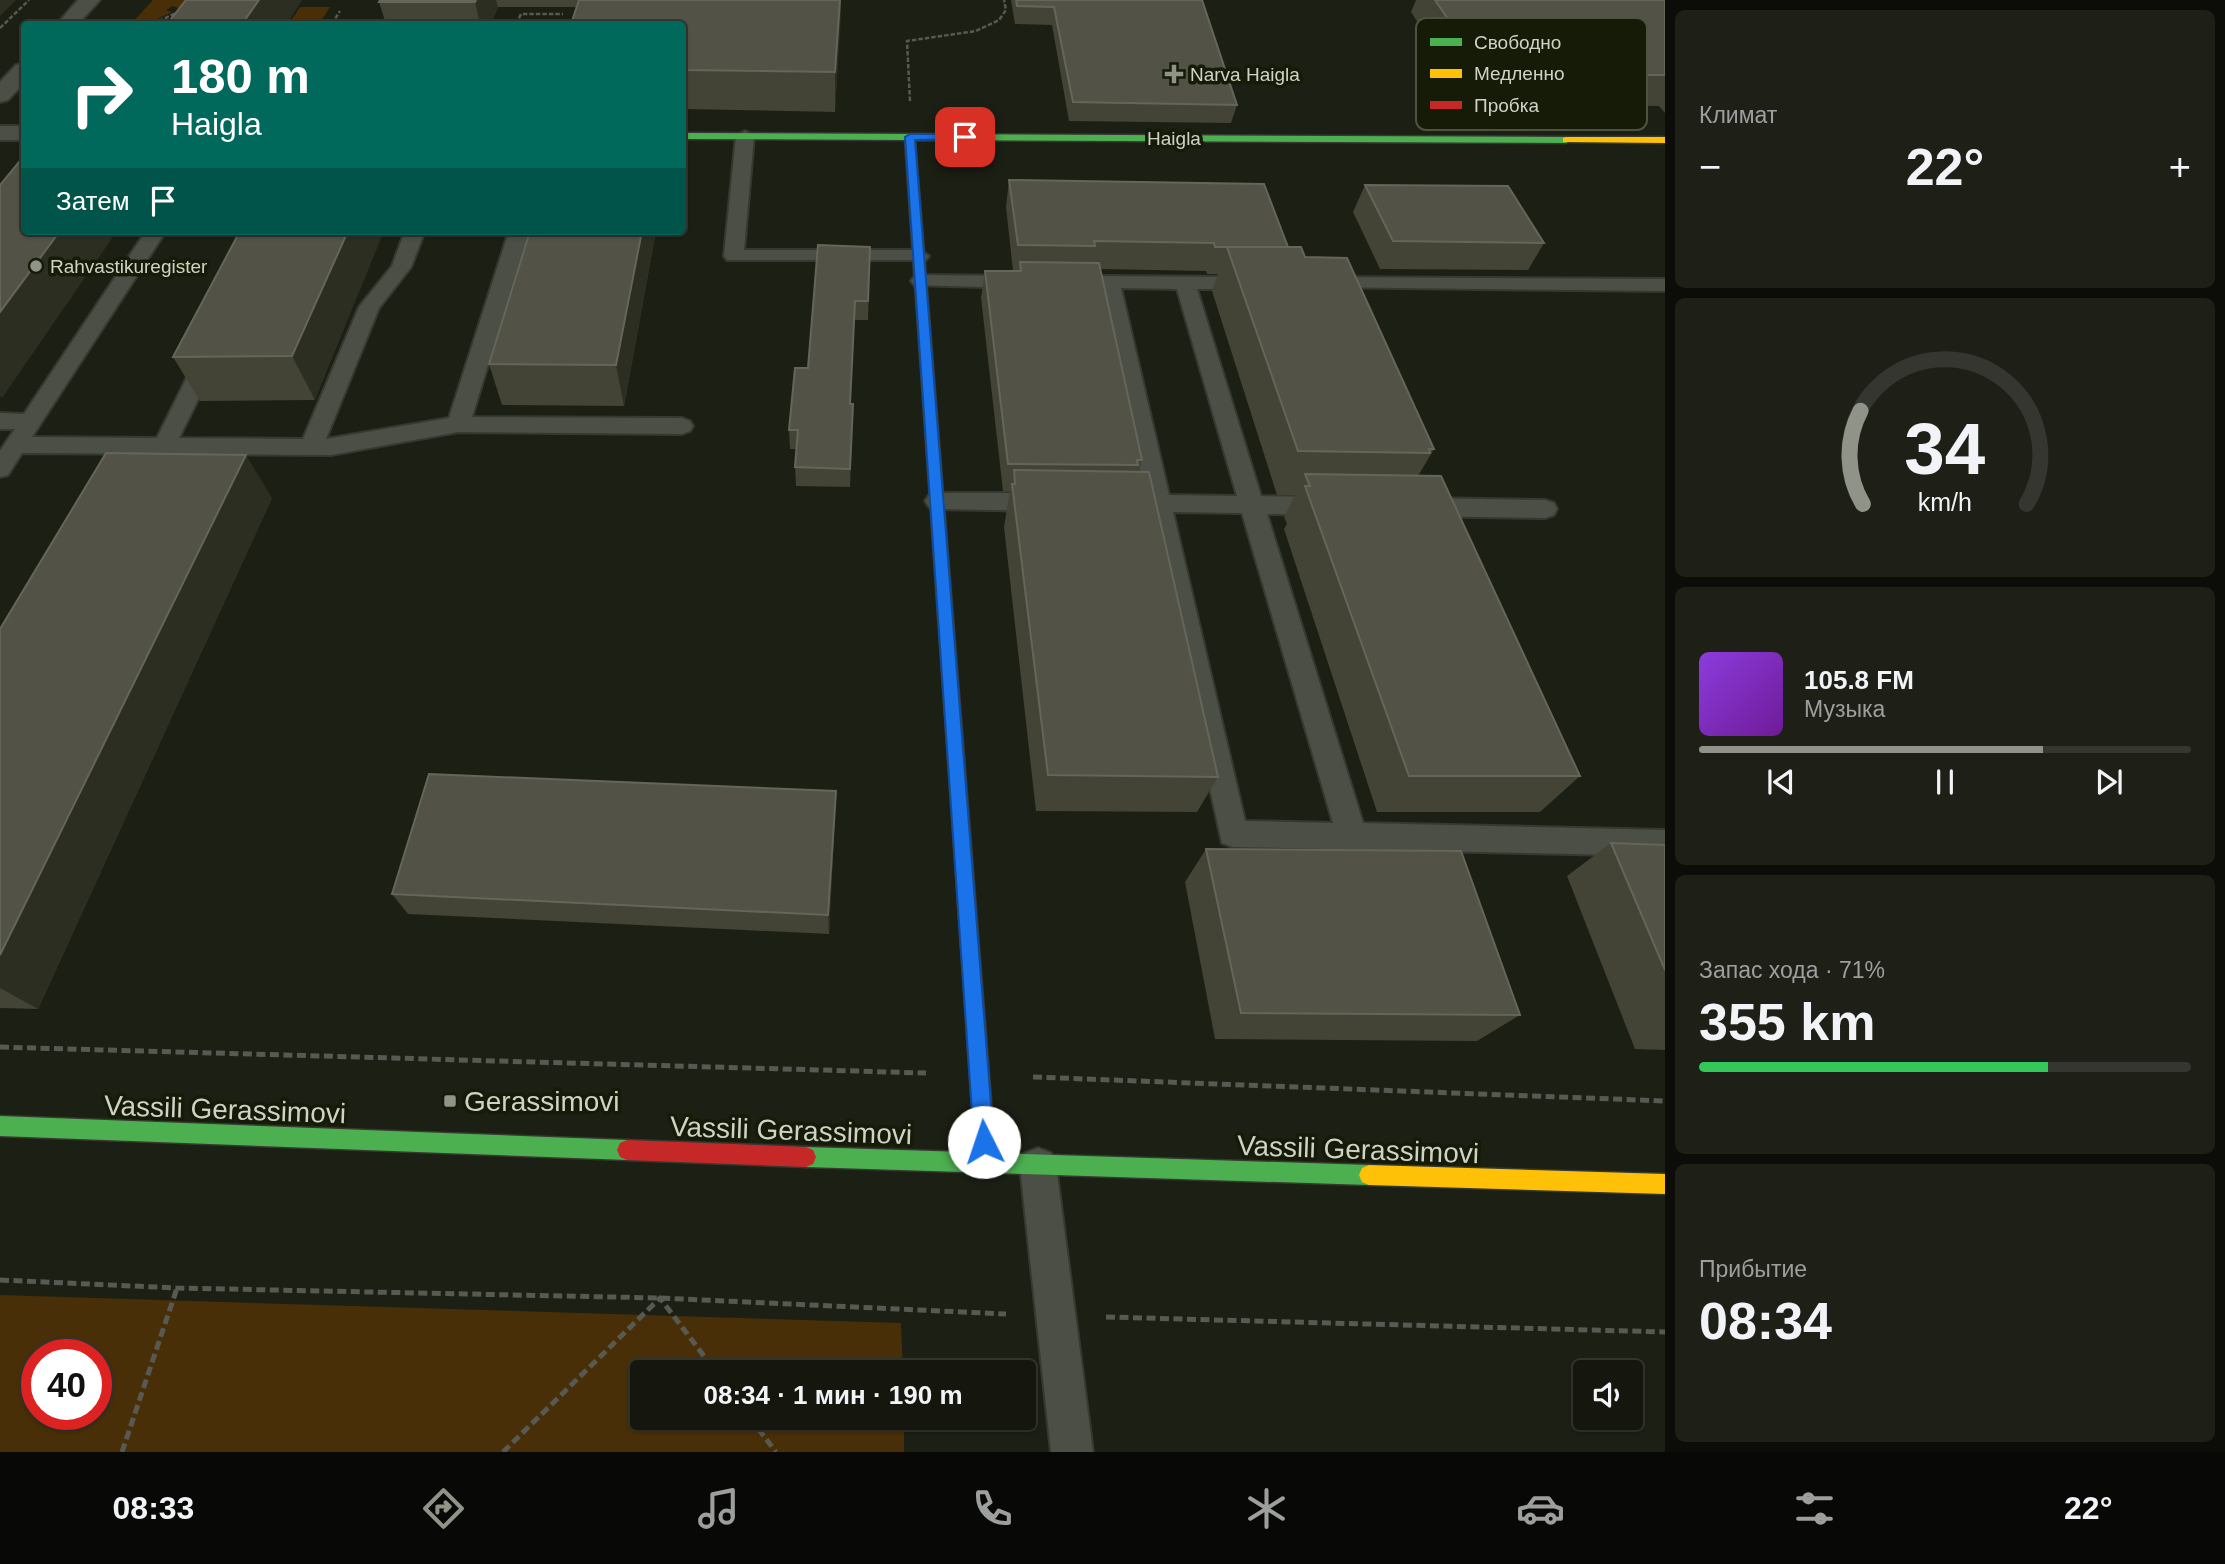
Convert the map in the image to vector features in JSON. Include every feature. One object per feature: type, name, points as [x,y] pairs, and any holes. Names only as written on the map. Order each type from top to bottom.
[{"type":"street","points":[[70,21],[90,0]]},
{"type":"street","points":[[0,96],[21,72]]},
{"type":"street","points":[[0,133],[21,133]]},
{"type":"street","name":"Haigla","points":[[686,136],[1665,141]]},
{"type":"street","points":[[910,137],[986,1164]]},
{"type":"street","name":"Vassili Gerassimovi","points":[[0,1126],[1038,1166],[1665,1184]]},
{"type":"lane","points":[[746,136],[734,256],[919,256]]},
{"type":"lane","points":[[0,469],[153,235]]},
{"type":"lane","points":[[311,447],[369,307],[401,267],[413,235]]},
{"type":"lane","points":[[458,424],[518,235]]},
{"type":"lane","points":[[921,281],[1042,282]]},
{"type":"lane","points":[[1069,282],[1268,283]]},
{"type":"lane","points":[[1110,282],[1233,834],[1665,843]]},
{"type":"lane","points":[[1185,283],[1352,837]]},
{"type":"lane","points":[[1295,283],[1665,285]]},
{"type":"lane","points":[[164,446],[218,338]]},
{"type":"lane","points":[[0,421],[31,422]]},
{"type":"lane","points":[[16,445],[331,447],[458,424],[682,426]]},
{"type":"lane","points":[[937,501],[1076,502]]},
{"type":"lane","points":[[1117,503],[1350,506]]},
{"type":"lane","points":[[1392,506],[1545,509]]},
{"type":"lane","points":[[1038,1166],[1072,1452]]},
{"type":"path","points":[[0,28],[29,0]]},
{"type":"path","points":[[910,102],[907,41],[967,32],[997,23],[1006,10],[1004,0]]},
{"type":"path","points":[[174,9],[188,13]]},
{"type":"path","points":[[159,21],[180,11]]},
{"type":"path","points":[[334,21],[340,12]]},
{"type":"path","points":[[517,21],[520,14],[563,14]]},
{"type":"path","points":[[0,1047],[980,1075],[1665,1101]]},
{"type":"path","points":[[0,1280],[177,1288],[660,1298],[1057,1316],[1665,1332]]},
{"type":"path","points":[[122,1452],[177,1288]]},
{"type":"path","points":[[660,1298],[707,1360]]},
{"type":"path","points":[[503,1452],[660,1298]]},
{"type":"path","points":[[759,1430],[776,1452]]},
{"type":"shaded area","points":[[153,0],[199,0],[181,9],[173,6],[166,10],[172,12],[153,21],[134,21]]},
{"type":"shaded area","points":[[300,7],[330,7],[321,21],[291,21]]},
{"type":"shaded area","points":[[0,1295],[901,1323],[903,1360],[630,1360],[630,1430],[904,1430],[904,1452],[0,1452]]},
{"type":"building","points":[[186,0],[259,0],[244,21],[169,21]]},
{"type":"building","points":[[380,0],[476,0],[379,2]]},
{"type":"building","points":[[579,0],[840,0],[835,72],[686,70],[686,21],[572,21]]},
{"type":"building","points":[[1016,0],[1202,0],[1237,105],[1073,102],[1054,7],[1017,6]]},
{"type":"building","points":[[1435,0],[1665,0],[1665,75],[1647,75],[1647,18],[1447,18]]},
{"type":"building","points":[[21,160],[21,235],[57,235],[0,312],[0,185]]},
{"type":"building","points":[[1009,180],[1264,184],[1288,247],[1215,247],[1214,243],[1094,241],[1095,246],[1018,245]]},
{"type":"building","points":[[1365,185],[1508,186],[1544,243],[1393,241]]},
{"type":"building","points":[[238,235],[346,235],[292,356],[173,357]]},
{"type":"building","points":[[529,235],[641,235],[616,365],[489,364]]},
{"type":"building","points":[[818,245],[870,247],[868,301],[855,301],[850,469],[795,467],[798,430],[789,430],[795,368],[808,368]]},
{"type":"building","points":[[1227,247],[1301,247],[1305,257],[1347,258],[1434,449],[1429,449],[1430,453],[1298,451]]},
{"type":"building","points":[[1020,262],[1099,263],[1142,460],[1137,460],[1138,465],[1008,464],[985,271],[1021,271]]},
{"type":"building","points":[[106,453],[246,455],[0,955],[0,629]]},
{"type":"building","points":[[1014,470],[1149,472],[1218,777],[1048,775],[1012,484],[1015,484]]},
{"type":"building","points":[[1305,474],[1441,476],[1580,776],[1409,776],[1305,486],[1310,486]]},
{"type":"building","points":[[429,774],[836,791],[828,915],[392,894]]},
{"type":"building","points":[[1611,843],[1665,845],[1665,970]]},
{"type":"building","points":[[1206,849],[1461,851],[1520,1015],[1241,1013]]},
{"type":"traffic: fast","points":[[686,136],[1566,140]]},
{"type":"traffic: fast","points":[[910,137],[956,758]]},
{"type":"traffic: fast","points":[[0,1126],[627,1150]]},
{"type":"traffic: fast","points":[[806,1157],[1369,1175]]},
{"type":"traffic: slow","points":[[1566,140],[1665,140]]},
{"type":"traffic: slow","points":[[956,758],[986,1164]]},
{"type":"traffic: slow","points":[[1369,1175],[1665,1184]]},
{"type":"traffic: jam","points":[[627,1150],[806,1157]]},
{"type":"place","name":"Narva Haigla","points":[[1174,74]]},
{"type":"place","name":"Rahvastikuregister","points":[[36,266]]},
{"type":"place","name":"Gerassimovi","points":[[450,1101]]},
{"type":"route","points":[[965,137],[910,137],[984,1142]]}]
